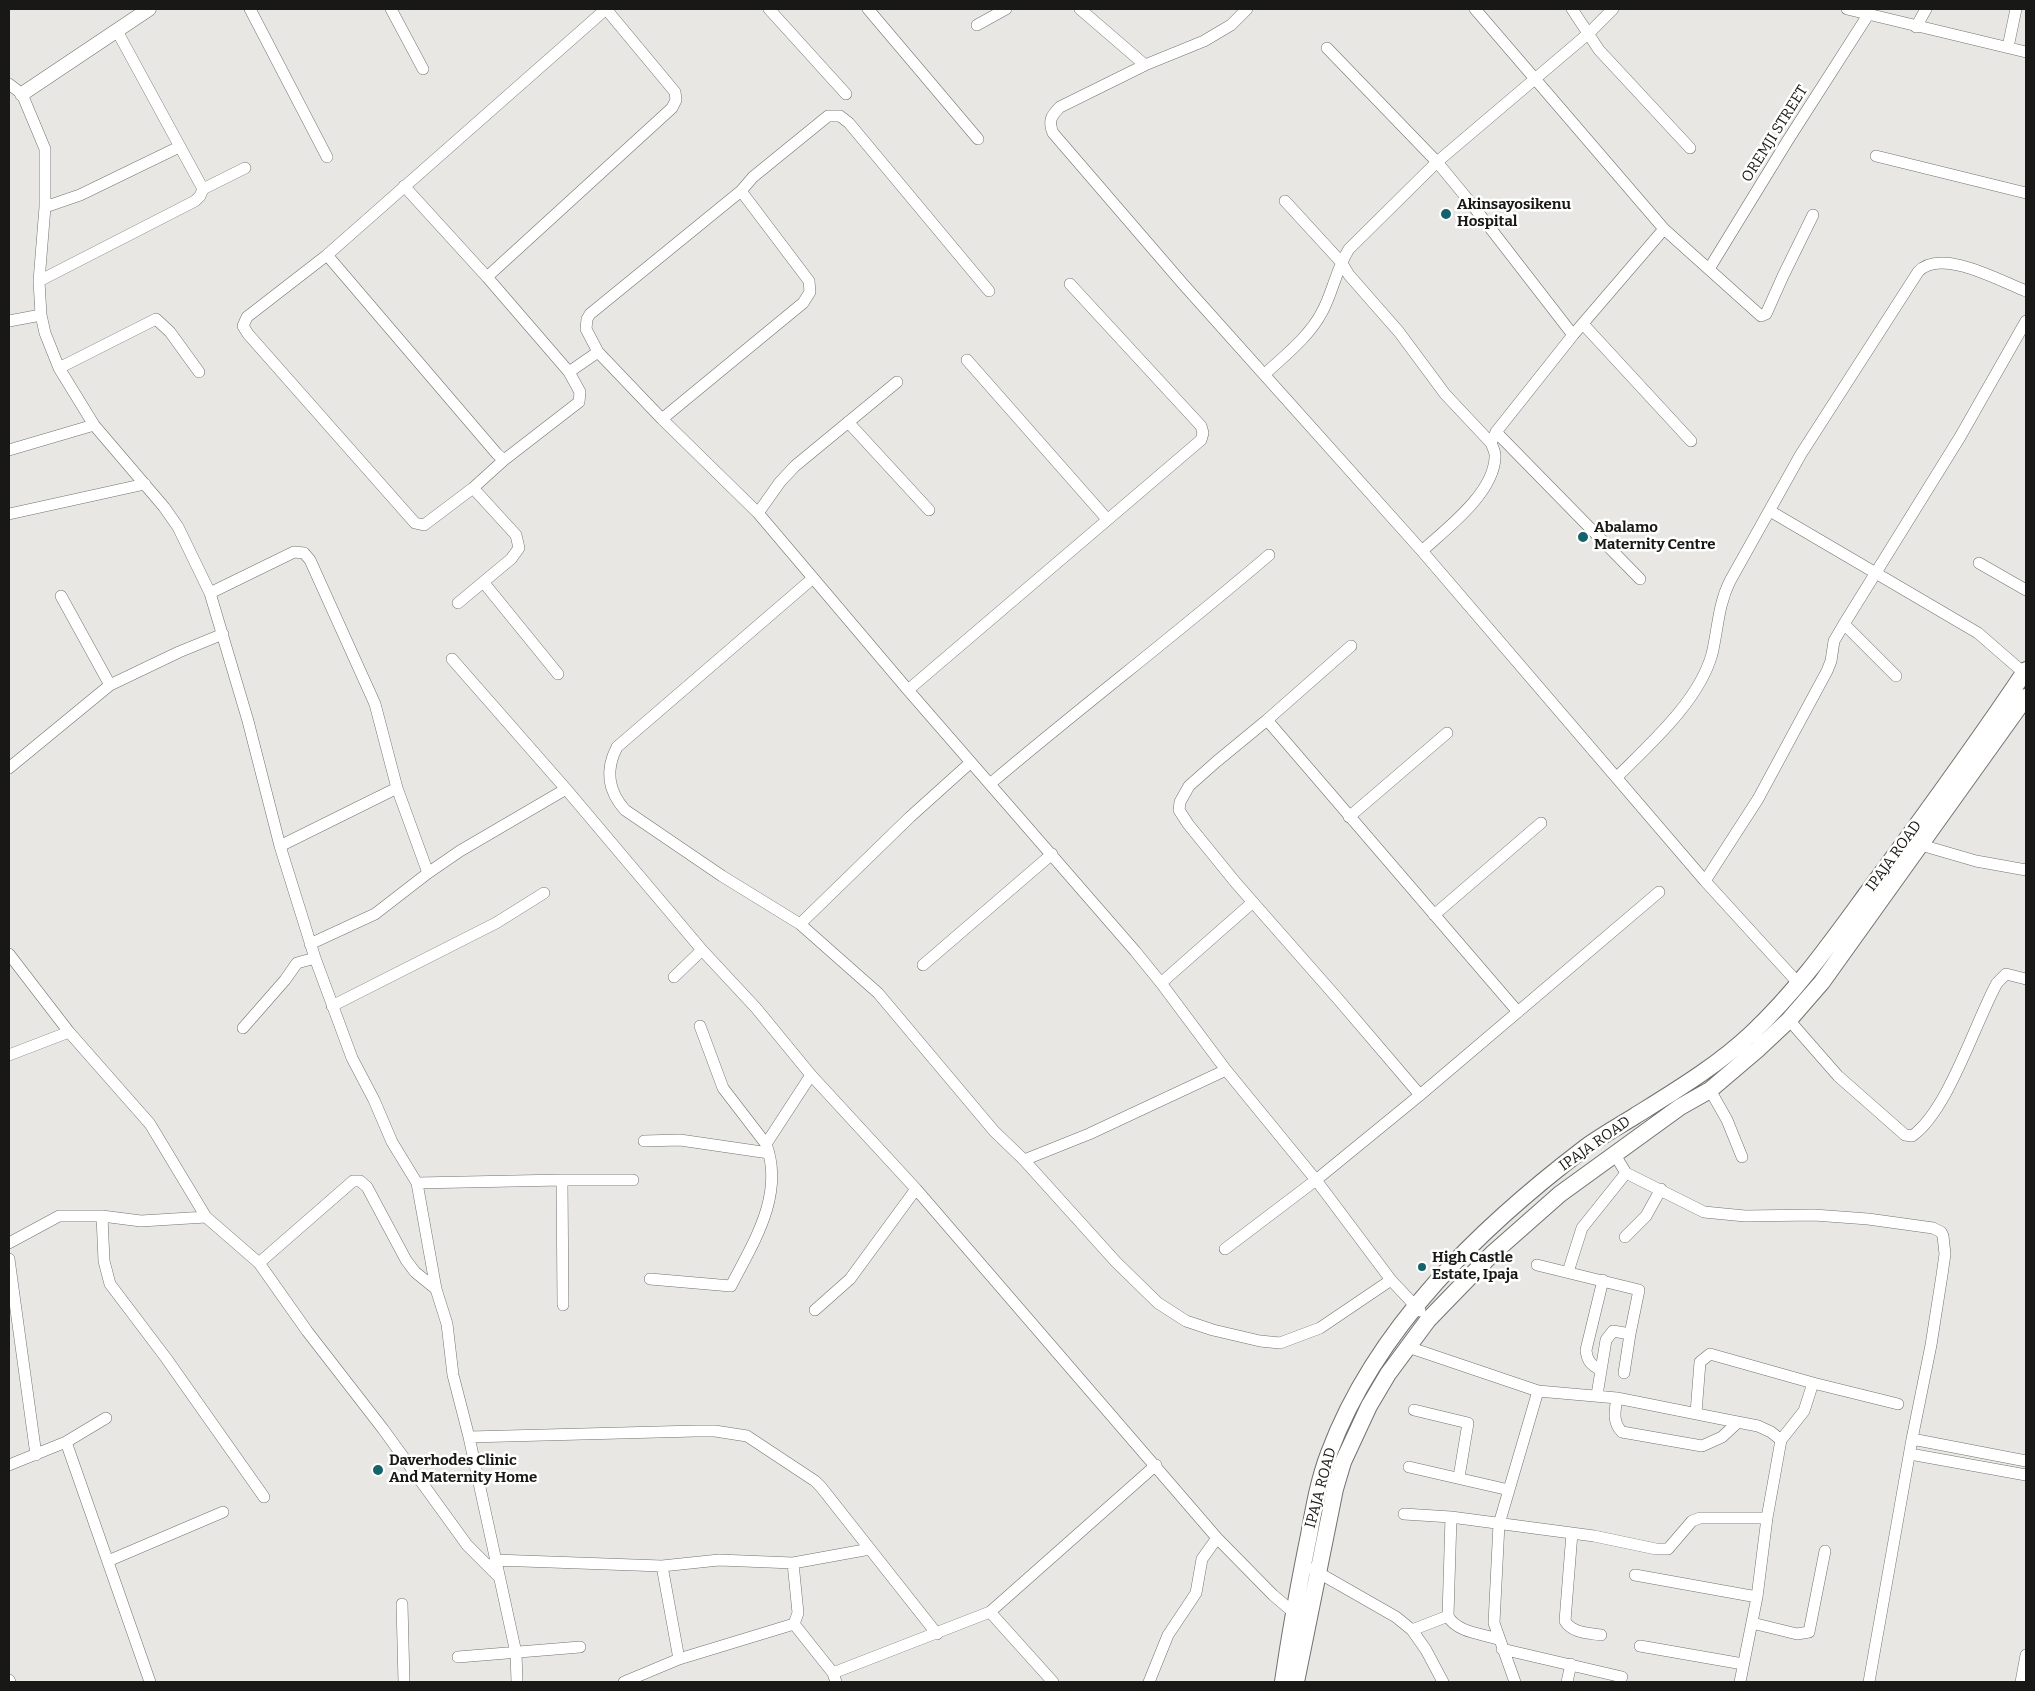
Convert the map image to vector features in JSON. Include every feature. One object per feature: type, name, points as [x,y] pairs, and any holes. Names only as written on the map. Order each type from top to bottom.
[{"type":"main road","name":"IPAJA ROAD","points":[[1296,1682],[1320,1481],[1340,1425],[1392,1336],[1478,1240],[1534,1188],[1589,1145],[1672,1093],[1722,1058],[1779,1008],[1800,984],[1909,836],[2025,671]]},
{"type":"main road","name":"IPAJA ROAD","points":[[1283,1682],[1293,1612],[1310,1567],[1343,1462],[1369,1406],[1388,1374],[1428,1320],[1492,1254],[1560,1194],[1680,1107],[1710,1090],[1789,1020],[1822,982],[2026,697]]},
{"type":"street","points":[[22,94],[148,9]]},
{"type":"street","points":[[250,9],[327,157]]},
{"type":"street","points":[[391,9],[424,69]]},
{"type":"street","points":[[404,186],[487,277],[569,372],[580,392],[579,402],[504,460],[473,488],[424,524],[415,523],[243,326],[247,317],[327,255],[404,186],[606,9],[675,92],[676,100],[672,108],[487,277]]},
{"type":"street","points":[[769,9],[846,94]]},
{"type":"street","points":[[868,9],[978,139]]},
{"type":"street","points":[[977,25],[1006,9]]},
{"type":"street","points":[[1080,9],[1145,65]]},
{"type":"street","points":[[1247,9],[1231,25],[1204,41],[1145,65],[1060,107],[1052,115],[1049,124],[1052,133],[1183,284],[1422,551],[1706,881],[1800,984]]},
{"type":"street","points":[[1475,9],[1664,229],[1761,316],[1766,314],[1782,276],[1813,215]]},
{"type":"street","points":[[1572,9],[1600,50],[1690,148]]},
{"type":"street","points":[[1265,374],[1312,329],[1322,312],[1341,262],[1349,249],[1437,162],[1589,33],[1613,9]]},
{"type":"street","points":[[1847,9],[2026,52]]},
{"type":"street","points":[[1916,27],[1926,9]]},
{"type":"street","points":[[2008,48],[2016,9]]},
{"type":"street","name":"OREMJI STREET","points":[[1709,269],[1868,15]]},
{"type":"street","points":[[117,31],[203,189]]},
{"type":"street","points":[[1327,48],[1437,162],[1573,335]]},
{"type":"street","points":[[9,84],[22,94],[45,149],[45,207],[39,282],[41,315],[45,334],[59,368],[94,425],[145,484],[178,527],[210,594],[223,634],[280,846],[314,958],[352,1058],[374,1100],[392,1142],[417,1183],[436,1289],[447,1324],[453,1375],[469,1437],[516,1653],[517,1682]]},
{"type":"street","points":[[989,291],[849,123],[840,116],[828,116],[753,177],[741,191],[590,314],[587,319],[586,329],[598,352],[758,513],[812,579],[970,763],[1052,854],[1161,983],[1226,1070],[1316,1180],[1391,1280],[1428,1320]]},
{"type":"street","points":[[45,207],[80,195],[179,147]]},
{"type":"street","points":[[1876,156],[2026,193]]},
{"type":"street","points":[[39,282],[195,201],[203,189],[245,168]]},
{"type":"street","points":[[662,418],[803,303],[810,292],[809,280],[741,191]]},
{"type":"street","points":[[1285,201],[1341,262],[1349,275],[1399,332],[1445,394],[1491,443],[1496,456],[1492,474],[1486,488],[1422,551]]},
{"type":"street","points":[[1491,443],[1496,432],[1573,335],[1664,229]]},
{"type":"street","points":[[327,255],[496,454],[504,460]]},
{"type":"street","points":[[1617,777],[1659,736],[1692,694],[1711,655],[1722,597],[1801,454],[1905,290],[1924,265],[1940,262],[1954,263],[2026,291]]},
{"type":"street","points":[[908,690],[1107,518],[1201,440],[1203,433],[1201,426],[1070,284]]},
{"type":"street","points":[[9,321],[41,315]]},
{"type":"street","points":[[59,368],[156,319],[170,332],[199,372]]},
{"type":"street","points":[[1706,881],[1758,799],[1827,671],[1834,641],[1960,437],[2026,321]]},
{"type":"street","points":[[1583,324],[1691,442]]},
{"type":"street","points":[[569,372],[598,352]]},
{"type":"street","points":[[967,360],[1107,518]]},
{"type":"street","points":[[758,513],[780,482],[795,466],[896,382]]},
{"type":"street","points":[[848,422],[929,510]]},
{"type":"street","points":[[9,450],[94,425]]},
{"type":"street","points":[[1496,432],[1640,579]]},
{"type":"street","points":[[9,514],[145,484]]},
{"type":"street","points":[[458,603],[511,559],[517,552],[519,544],[516,535],[473,488]]},
{"type":"street","points":[[1770,511],[1978,633],[2025,671]]},
{"type":"street","points":[[210,594],[294,552],[304,553],[310,560],[376,704],[397,788],[428,873]]},
{"type":"street","points":[[990,784],[1068,718],[1164,643],[1269,555]]},
{"type":"street","points":[[1979,563],[2026,590]]},
{"type":"street","points":[[812,579],[617,748],[612,757],[609,770],[610,782],[616,799],[625,810],[722,876],[800,924],[878,993],[994,1131],[1024,1160],[1116,1262],[1158,1303],[1186,1321],[1213,1330],[1260,1341],[1280,1343],[1320,1328],[1391,1280]]},
{"type":"street","points":[[484,583],[558,674]]},
{"type":"street","points":[[60,596],[110,685]]},
{"type":"street","points":[[1844,624],[1896,676]]},
{"type":"street","points":[[10,761],[110,685],[179,652],[223,634]]},
{"type":"street","points":[[1351,646],[1189,786],[1181,798],[1180,814],[1253,902],[1420,1095]]},
{"type":"street","points":[[452,659],[566,789],[702,950],[756,1008],[811,1075],[916,1189],[1217,1538],[1273,1595],[1293,1612]]},
{"type":"street","points":[[1267,720],[1518,1012]]},
{"type":"street","points":[[1349,817],[1447,732]]},
{"type":"street","points":[[800,924],[910,817],[970,763]]},
{"type":"street","points":[[280,846],[397,788]]},
{"type":"street","points":[[310,944],[375,914],[428,873],[514,818],[566,789]]},
{"type":"street","points":[[1434,915],[1541,823]]},
{"type":"street","points":[[1921,845],[1976,861],[2026,870]]},
{"type":"street","points":[[923,965],[1052,854]]},
{"type":"street","points":[[1225,1248],[1316,1180],[1420,1095],[1659,892]]},
{"type":"street","points":[[332,1006],[496,923],[544,893]]},
{"type":"street","points":[[1161,983],[1253,902]]},
{"type":"street","points":[[674,977],[702,950]]},
{"type":"street","points":[[9,954],[69,1032],[150,1124],[206,1217],[259,1263],[307,1331],[384,1429],[467,1545],[500,1578]]},
{"type":"street","points":[[243,1028],[285,980],[297,963],[314,958]]},
{"type":"street","points":[[1789,1020],[1838,1076],[1905,1135],[1912,1136],[1922,1129],[1944,1096],[1997,983],[2006,974],[2026,979]]},
{"type":"street","points":[[650,1279],[731,1286],[768,1208],[772,1187],[768,1149],[723,1088],[700,1026]]},
{"type":"street","points":[[9,1055],[69,1032]]},
{"type":"street","points":[[1024,1160],[1089,1134],[1226,1070]]},
{"type":"street","points":[[768,1149],[811,1075]]},
{"type":"street","points":[[1710,1090],[1727,1120],[1742,1157]]},
{"type":"street","points":[[644,1141],[680,1140],[768,1149]]},
{"type":"street","points":[[1615,1155],[1626,1174],[1704,1212],[1744,1216],[1814,1215],[1868,1219],[1933,1228],[1941,1232],[1945,1254],[1931,1345],[1912,1439],[1869,1682]]},
{"type":"street","points":[[1568,1272],[1582,1228],[1626,1174]]},
{"type":"street","points":[[562,1180],[563,1305]]},
{"type":"street","points":[[417,1183],[633,1180]]},
{"type":"street","points":[[259,1263],[353,1181],[360,1181],[367,1186],[406,1260],[416,1272],[436,1289]]},
{"type":"street","points":[[815,1310],[850,1278],[916,1189]]},
{"type":"street","points":[[1625,1237],[1646,1216],[1660,1189]]},
{"type":"street","points":[[9,1243],[59,1216],[102,1216],[141,1221],[206,1217]]},
{"type":"street","points":[[102,1216],[104,1261],[110,1284],[166,1358],[264,1497]]},
{"type":"street","points":[[9,1259],[36,1455]]},
{"type":"street","points":[[1537,1265],[1639,1290],[1624,1372]]},
{"type":"street","points":[[1601,1370],[1592,1366],[1587,1359],[1586,1350],[1603,1280]]},
{"type":"street","points":[[1597,1395],[1606,1340],[1612,1332],[1630,1334]]},
{"type":"street","points":[[1408,1347],[1538,1391],[1597,1395],[1696,1413],[1758,1426],[1771,1432],[1781,1440]]},
{"type":"street","points":[[1696,1413],[1700,1362],[1710,1354],[1813,1383],[1898,1404]]},
{"type":"street","points":[[1740,1682],[1757,1597],[1767,1518],[1781,1440],[1804,1411],[1813,1383]]},
{"type":"street","points":[[1515,1682],[1494,1623],[1499,1524],[1538,1391]]},
{"type":"street","points":[[1617,1398],[1615,1416],[1617,1427],[1622,1432],[1702,1446],[1722,1437],[1737,1423]]},
{"type":"street","points":[[1414,1410],[1468,1422],[1458,1477]]},
{"type":"street","points":[[9,1465],[66,1442],[106,1418]]},
{"type":"street","points":[[469,1437],[696,1431],[716,1431],[746,1436],[814,1481],[937,1634]]},
{"type":"street","points":[[1912,1439],[2026,1460]]},
{"type":"street","points":[[66,1442],[150,1682]]},
{"type":"street","points":[[1910,1454],[2026,1475]]},
{"type":"street","points":[[794,1624],[835,1678],[990,1612],[1156,1465]]},
{"type":"street","points":[[1409,1466],[1509,1490]]},
{"type":"street","points":[[108,1561],[223,1512]]},
{"type":"street","points":[[1404,1514],[1451,1517],[1572,1533],[1656,1549],[1668,1549],[1692,1521],[1700,1518],[1767,1518]]},
{"type":"street","points":[[1451,1517],[1448,1616],[1451,1623],[1500,1644],[1622,1677]]},
{"type":"street","points":[[1572,1533],[1565,1621],[1568,1626],[1575,1630],[1601,1635]]},
{"type":"street","points":[[1149,1682],[1168,1635],[1196,1593],[1202,1559],[1217,1538]]},
{"type":"street","points":[[495,1560],[662,1566],[719,1560],[793,1563],[870,1549]]},
{"type":"street","points":[[1752,1624],[1797,1634],[1809,1632],[1825,1551]]},
{"type":"street","points":[[793,1563],[798,1613],[794,1624]]},
{"type":"street","points":[[662,1566],[678,1659]]},
{"type":"street","points":[[1310,1567],[1396,1617],[1412,1630],[1426,1650],[1443,1682]]},
{"type":"street","points":[[1635,1575],[1757,1597]]},
{"type":"street","points":[[402,1604],[404,1682]]},
{"type":"street","points":[[990,1612],[1054,1682]]},
{"type":"street","points":[[1412,1630],[1448,1616]]},
{"type":"street","points":[[624,1682],[678,1659],[794,1624]]},
{"type":"street","points":[[1640,1646],[1743,1664]]},
{"type":"street","points":[[458,1657],[580,1647]]},
{"type":"street","points":[[2021,1682],[2026,1655]]},
{"type":"street","points":[[1567,1682],[1571,1664]]},
{"type":"place","name":"Akinsayosikenu Hospital","points":[[1446,214]]},
{"type":"place","name":"Abalamo Maternity Centre","points":[[1583,537]]},
{"type":"place","name":"High Castle Estate, Ipaja","points":[[1422,1267]]},
{"type":"place","name":"Daverhodes Clinic And Maternity Home","points":[[378,1470]]}]
